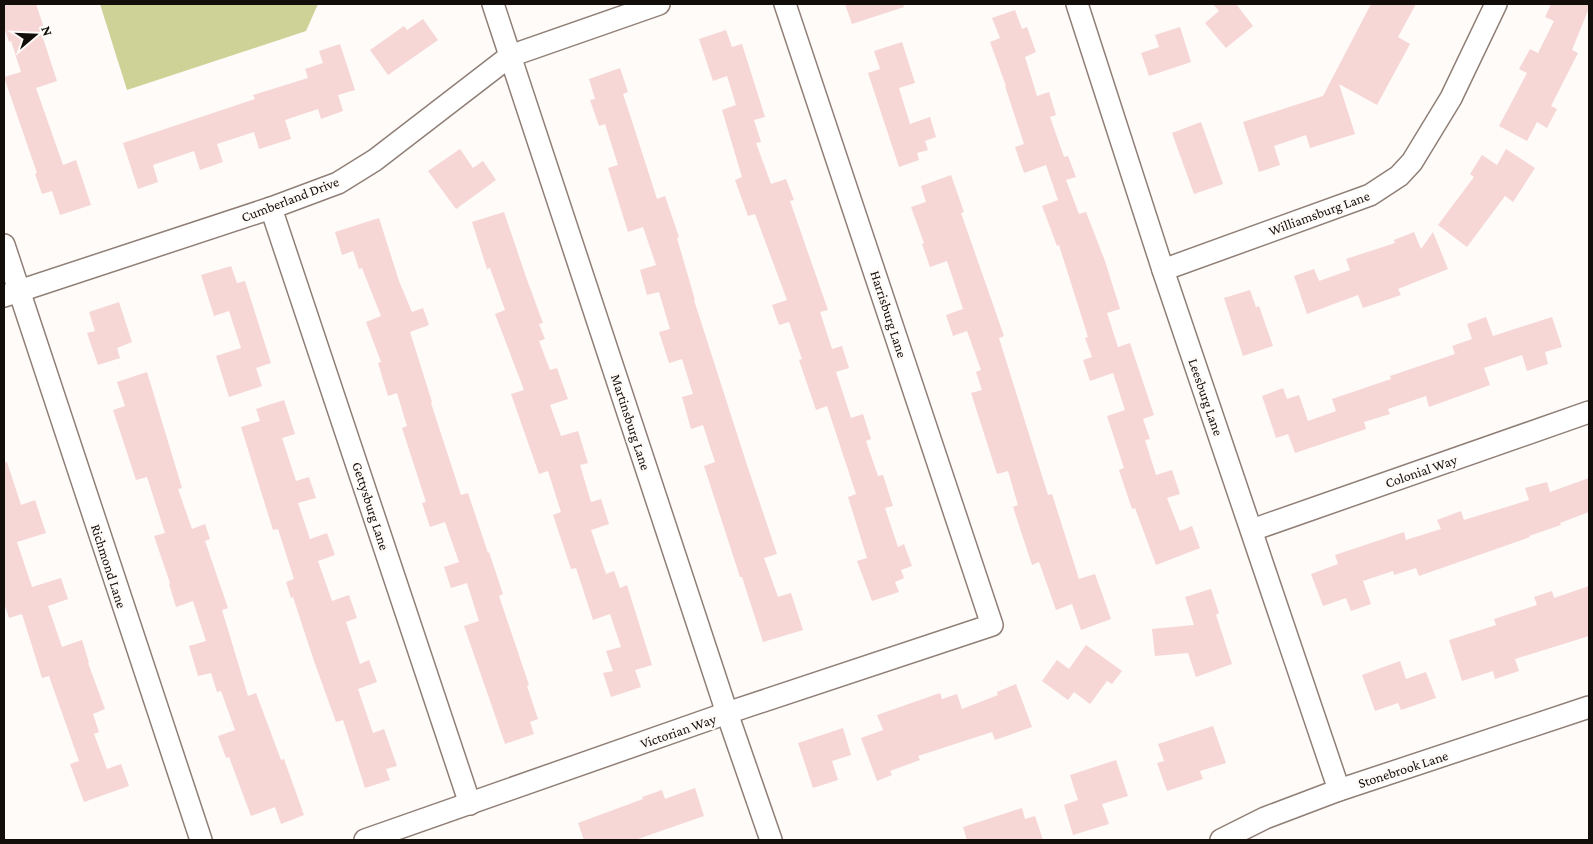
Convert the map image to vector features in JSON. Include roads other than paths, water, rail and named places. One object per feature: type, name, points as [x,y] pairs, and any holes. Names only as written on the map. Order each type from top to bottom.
[{"type":"street","name":"Martinsburg Lane","points":[[493,4],[727,714],[771,840]]},
{"type":"street","name":"Cumberland Drive","points":[[11,294],[271,208],[338,183],[376,160],[510,56],[658,4]]},
{"type":"street","name":"Harrisburg Lane","points":[[785,4],[992,624]]},
{"type":"street","name":"Williamsburg Lane","points":[[1163,270],[1370,195],[1399,176],[1412,162],[1451,98],[1496,4]]},
{"type":"street","name":"Leesburg Lane","points":[[1083,6],[1163,270],[1338,790]]},
{"type":"street","name":"Gettysburg Lane","points":[[271,208],[470,804]]},
{"type":"street","name":"Richmond Lane","points":[[4,245],[11,294],[200,840]]},
{"type":"street","name":"Colonial Way","points":[[1252,530],[1589,412]]},
{"type":"street","name":"Victorian Way","points":[[365,840],[992,624]]},
{"type":"street","name":"Stonebrook Lane","points":[[1221,840],[1265,818],[1338,790],[1589,707]]}]
